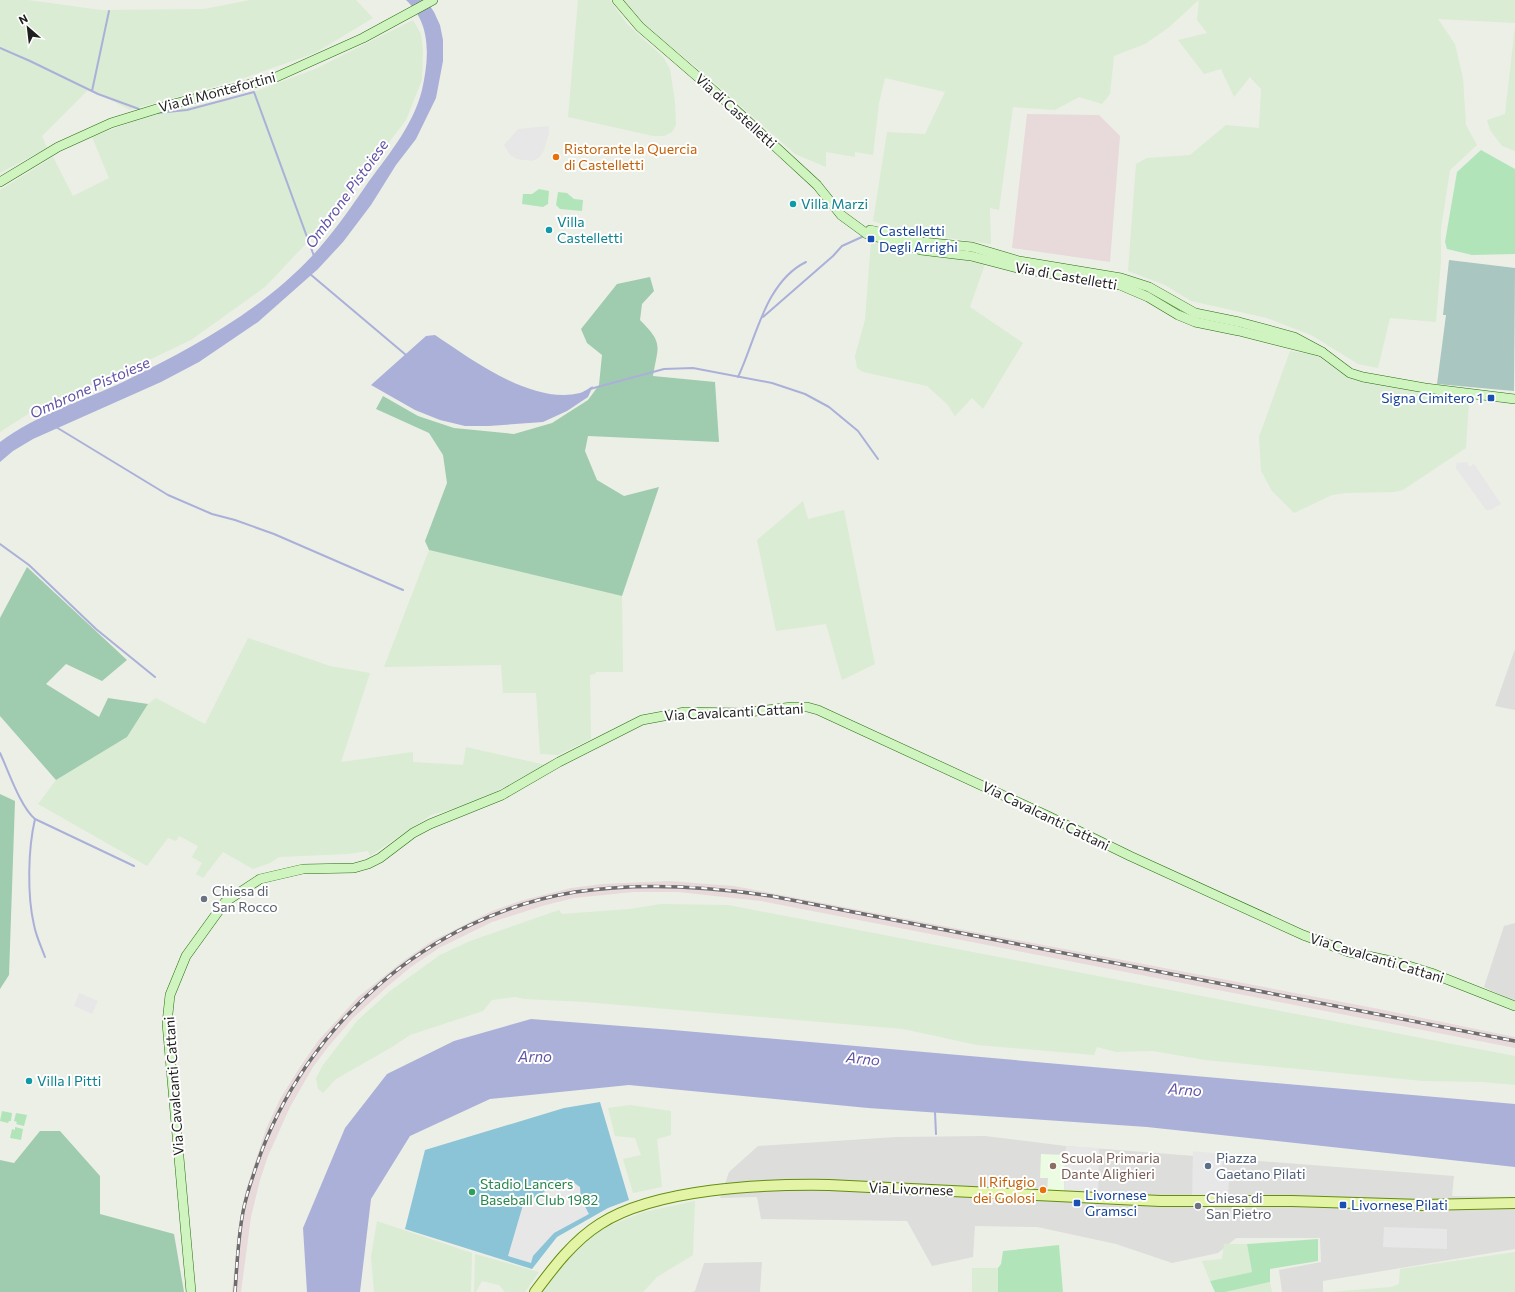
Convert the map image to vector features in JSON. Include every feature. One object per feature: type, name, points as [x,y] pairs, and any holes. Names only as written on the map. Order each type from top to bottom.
[{"type":"main road","name":"Via Livornese","points":[[534,1292],[580,1240],[610,1218],[657,1202],[736,1188],[783,1185],[828,1185],[1160,1201],[1292,1201],[1422,1205],[1515,1203]]},
{"type":"street","name":"Via di Montefortini","points":[[0,182],[58,147],[112,123],[166,106],[274,78],[363,38],[433,0]]},
{"type":"street","name":"Via di Castelletti","points":[[617,0],[640,27],[728,103],[817,185],[841,215],[852,224],[872,236],[921,250],[972,256],[1017,268],[1120,285],[1148,297],[1178,315],[1195,322],[1239,331],[1322,352],[1350,373],[1363,377],[1515,399]]},
{"type":"street","name":"Via Cavalcanti Cattani","points":[[191,1292],[167,1023],[170,994],[186,956],[201,933],[225,902],[260,879],[303,869],[354,868],[368,864],[380,858],[413,833],[430,824],[502,795],[604,738],[642,720],[673,713],[741,713],[792,707],[807,707],[818,710],[1303,935],[1349,952],[1396,962],[1431,973],[1515,1006]]},
{"type":"shaded area","points":[[0,0],[28,0],[101,10],[204,9],[250,0],[356,0],[373,18],[315,53],[238,80],[130,110],[89,89],[42,136],[47,148],[0,173]]},
{"type":"shaded area","points":[[578,0],[610,0],[627,24],[663,57],[670,69],[675,102],[676,125],[672,132],[664,136],[653,136],[568,117]]},
{"type":"shaded area","points":[[624,0],[1199,0],[1168,28],[1145,44],[1114,56],[1110,94],[1102,104],[1079,97],[1055,110],[1013,107],[999,210],[990,208],[991,244],[904,232],[873,221],[887,132],[925,134],[945,92],[885,78],[879,103],[873,155],[855,152],[855,157],[826,152],[826,167],[795,154],[708,77],[648,28]]},
{"type":"shaded area","points":[[1199,0],[1515,0],[1515,23],[1438,19],[1455,44],[1463,78],[1466,125],[1477,145],[1450,170],[1441,229],[1441,261],[1436,322],[1390,318],[1378,368],[1358,364],[1311,335],[1267,318],[1191,301],[1165,285],[1128,271],[1136,164],[1147,158],[1190,155],[1226,125],[1259,128],[1261,89],[1250,77],[1234,97],[1221,69],[1204,74],[1178,40],[1207,33],[1197,20]]},
{"type":"shaded area","points":[[413,20],[421,34],[423,50],[422,80],[406,120],[335,213],[265,287],[191,340],[132,368],[39,407],[0,432],[0,190],[53,157],[73,196],[109,178],[92,137],[144,117],[249,94],[315,69]]},
{"type":"shaded area","points":[[1515,26],[1515,151],[1502,146],[1490,130],[1487,120],[1505,114]]},
{"type":"shaded area","points":[[1027,114],[1099,115],[1120,136],[1110,262],[1012,248]]},
{"type":"shaded area","points":[[549,126],[549,133],[544,150],[539,158],[532,161],[516,159],[510,155],[504,145],[518,129]]},
{"type":"shaded area","points":[[871,241],[907,250],[985,264],[970,307],[1023,343],[983,409],[972,398],[955,416],[947,404],[927,386],[863,372],[857,368],[855,356],[865,320]]},
{"type":"shaded area","points":[[1449,260],[1515,268],[1514,391],[1437,384],[1446,315],[1443,315]]},
{"type":"shaded area","points":[[650,277],[654,291],[642,304],[640,320],[648,328],[656,340],[657,351],[653,376],[715,382],[719,442],[588,436],[585,451],[597,480],[624,496],[659,487],[622,596],[429,550],[425,541],[447,483],[443,455],[429,433],[376,409],[383,396],[418,416],[454,428],[514,434],[552,423],[588,400],[599,385],[602,355],[587,343],[581,329],[617,284]]},
{"type":"shaded area","points":[[1290,351],[1316,355],[1340,372],[1360,381],[1469,400],[1466,448],[1403,490],[1394,492],[1346,493],[1332,495],[1294,513],[1272,491],[1261,471],[1259,437]]},
{"type":"shaded area","points":[[1467,462],[1469,467],[1474,464],[1501,504],[1490,510],[1486,510],[1456,468],[1457,463]]},
{"type":"shaded area","points":[[803,501],[808,519],[844,510],[875,664],[842,680],[826,624],[776,631],[757,540]]},
{"type":"shaded area","points":[[429,550],[622,596],[623,672],[596,672],[595,674],[590,675],[591,739],[558,755],[540,754],[536,693],[503,693],[501,665],[384,667]]},
{"type":"shaded area","points":[[27,567],[127,660],[102,681],[66,664],[46,684],[99,717],[108,698],[148,704],[127,737],[56,780],[0,716],[0,618]]},
{"type":"shaded area","points":[[248,638],[330,666],[370,673],[341,762],[413,752],[413,762],[463,765],[466,747],[546,765],[495,792],[457,808],[431,815],[370,856],[368,851],[348,854],[279,857],[270,863],[253,869],[223,852],[203,878],[196,874],[202,863],[192,857],[198,846],[179,836],[176,841],[168,838],[147,866],[38,804],[56,780],[127,737],[148,704],[156,698],[205,724]]},
{"type":"shaded area","points":[[1515,649],[1515,710],[1495,706]]},
{"type":"shaded area","points":[[0,794],[15,801],[9,975],[0,989]]},
{"type":"shaded area","points":[[669,881],[734,886],[1379,1009],[1515,1037],[1515,1048],[761,901],[678,892],[633,892],[574,898],[542,906],[492,922],[439,948],[411,967],[353,1018],[313,1067],[290,1107],[268,1156],[260,1180],[251,1217],[241,1292],[232,1292],[239,1225],[246,1190],[266,1129],[280,1099],[318,1041],[358,997],[403,961],[432,941],[492,911],[520,901],[571,888],[602,884]]},
{"type":"shaded area","points":[[661,904],[728,905],[1515,1056],[1515,1085],[1483,1082],[1423,1081],[1205,1060],[1153,1051],[1116,1052],[1097,1047],[1094,1055],[977,1045],[903,1029],[515,997],[492,1000],[483,1011],[410,1035],[336,1079],[323,1093],[318,1089],[316,1078],[323,1065],[357,1021],[390,991],[440,955],[470,941],[559,910],[562,914],[629,909]]},
{"type":"shaded area","points":[[1515,923],[1515,1002],[1484,987],[1504,926]]},
{"type":"shaded area","points":[[79,993],[98,1001],[92,1014],[74,1006]]},
{"type":"shaded area","points":[[600,1102],[629,1200],[608,1208],[557,1237],[532,1269],[405,1229],[425,1150],[564,1108]]},
{"type":"shaded area","points":[[630,1105],[671,1111],[671,1135],[657,1139],[662,1187],[633,1193],[623,1159],[641,1155],[635,1138],[615,1136],[608,1108]]},
{"type":"shaded area","points":[[40,1131],[60,1131],[100,1176],[100,1214],[174,1234],[184,1292],[0,1292],[0,1160],[14,1163]]},
{"type":"shaded area","points":[[985,1136],[1066,1146],[1454,1176],[1452,1196],[1515,1197],[1515,1249],[1323,1281],[1323,1292],[1282,1292],[1279,1270],[1321,1262],[1320,1238],[1236,1238],[1218,1253],[1172,1263],[1116,1244],[1037,1227],[975,1226],[973,1257],[932,1266],[907,1221],[761,1219],[757,1197],[720,1198],[729,1172],[758,1146],[896,1137]]},
{"type":"shaded area","points":[[1066,1146],[1099,1148],[1098,1197],[1064,1196]]},
{"type":"shaded area","name":"Piazza Gaetano Pilati","points":[[1193,1151],[1223,1154],[1222,1177],[1229,1178],[1228,1201],[1192,1201]]},
{"type":"shaded area","name":"Scuola Primaria Dante Alighieri","points":[[1041,1154],[1065,1155],[1064,1193],[1047,1192],[1048,1178],[1040,1178]]},
{"type":"shaded area","points":[[567,1178],[580,1187],[581,1199],[589,1214],[554,1233],[533,1256],[531,1263],[508,1256],[525,1198],[532,1199]]},
{"type":"shaded area","points":[[695,1201],[693,1255],[657,1277],[643,1292],[540,1292],[580,1246],[596,1231],[644,1212]]},
{"type":"shaded area","points":[[377,1221],[472,1253],[471,1292],[374,1292],[371,1257]]},
{"type":"shaded area","points":[[1384,1227],[1447,1229],[1447,1249],[1383,1247]]},
{"type":"shaded area","points":[[1224,1244],[1247,1244],[1252,1272],[1210,1281],[1202,1261],[1222,1259]]},
{"type":"shaded area","points":[[1515,1252],[1515,1292],[1330,1292],[1391,1287],[1399,1284],[1400,1269]]},
{"type":"shaded area","points":[[475,1254],[539,1272],[525,1292],[505,1292],[499,1285],[482,1281],[476,1292],[474,1292]]},
{"type":"shaded area","points":[[762,1262],[760,1292],[692,1292],[695,1291],[704,1263]]},
{"type":"shaded area","points":[[972,1268],[998,1268],[998,1292],[972,1292]]},
{"type":"shaded area","points":[[1270,1282],[1272,1292],[1225,1292]]},
{"type":"green space","points":[[1481,150],[1515,169],[1515,254],[1472,255],[1447,249],[1445,242],[1457,172]]},
{"type":"green space","points":[[539,189],[549,191],[548,204],[543,207],[522,204],[523,194],[532,194]]},
{"type":"green space","points":[[558,192],[567,193],[574,199],[583,200],[582,211],[560,209],[556,205]]},
{"type":"green space","points":[[2,1111],[12,1113],[11,1121],[8,1123],[0,1121]]},
{"type":"green space","points":[[16,1113],[27,1115],[24,1126],[16,1124],[17,1122],[14,1121]]},
{"type":"green space","points":[[15,1127],[23,1129],[21,1140],[10,1138],[12,1129],[15,1130]]},
{"type":"green space","points":[[1318,1239],[1318,1261],[1270,1269],[1270,1282],[1225,1292],[1215,1292],[1210,1281],[1252,1272],[1247,1244]]},
{"type":"green space","points":[[1059,1245],[1063,1292],[998,1292],[998,1268],[1001,1264],[1003,1251]]},
{"type":"water","points":[[406,0],[426,0],[440,25],[443,40],[443,61],[436,98],[416,139],[396,165],[371,205],[343,242],[318,269],[258,322],[199,362],[161,382],[33,439],[13,451],[0,462],[0,442],[14,432],[61,408],[125,381],[224,327],[271,294],[312,256],[340,222],[398,141],[406,129],[418,104],[426,66],[426,42],[420,20],[414,9]]},
{"type":"water","points":[[435,335],[484,367],[503,378],[523,386],[542,392],[561,395],[580,393],[593,386],[588,397],[567,411],[543,422],[489,426],[465,426],[440,420],[415,410],[371,385],[426,336]]},
{"type":"water","name":"Arno","points":[[531,1019],[673,1030],[1515,1104],[1515,1167],[1147,1127],[868,1108],[629,1085],[490,1099],[410,1136],[371,1199],[360,1292],[307,1292],[303,1228],[345,1128],[387,1074],[454,1041]]},
{"type":"waterway","points":[[92,91],[109,11]]},
{"type":"waterway","points":[[0,48],[98,94],[139,109]]},
{"type":"waterway","name":"Ombrone Pistoiese","points":[[157,113],[187,110],[254,92],[314,256]]},
{"type":"waterway","points":[[763,317],[833,256],[842,246],[864,236]]},
{"type":"waterway","points":[[738,377],[763,313],[771,297],[792,271],[806,262]]},
{"type":"waterway","points":[[310,274],[406,355]]},
{"type":"waterway","points":[[590,389],[664,369],[693,368],[772,383],[805,394],[829,407],[858,431],[878,459]]},
{"type":"waterway","points":[[56,427],[168,495],[212,514],[235,520],[274,534],[403,590]]},
{"type":"waterway","points":[[0,544],[29,565],[96,629],[155,677]]},
{"type":"waterway","points":[[0,753],[24,806],[35,819],[134,866]]},
{"type":"waterway","points":[[35,819],[29,872],[30,900],[37,937],[45,957]]},
{"type":"waterway","points":[[935,1112],[936,1134]]},
{"type":"railway","points":[[235,1292],[241,1222],[249,1187],[257,1164],[278,1113],[306,1066],[340,1023],[379,984],[423,952],[470,925],[521,905],[575,892],[624,887],[673,886],[771,896],[1515,1041]]},
{"type":"place","name":"Ristorante la Quercia di Castelletti","points":[[556,157]]},
{"type":"place","name":"Villa Marzi","points":[[793,204]]},
{"type":"place","name":"Villa Castelletti","points":[[549,230]]},
{"type":"place","name":"Castelletti Degli Arrighi","points":[[871,239]]},
{"type":"place","name":"Signa Cimitero 1","points":[[1491,398]]},
{"type":"place","name":"Chiesa di San Rocco","points":[[204,899]]},
{"type":"place","name":"Villa I Pitti","points":[[29,1081]]},
{"type":"place","name":"Scuola Primaria Dante Alighieri","points":[[1053,1166]]},
{"type":"place","name":"Piazza Gaetano Pilati","points":[[1208,1166]]},
{"type":"place","name":"Il Rifugio dei Golosi","points":[[1043,1190]]},
{"type":"place","name":"Stadio Lancers Baseball Club 1982","points":[[472,1192]]},
{"type":"place","name":"Livornese Gramsci","points":[[1077,1203]]},
{"type":"place","name":"Livornese Pilati","points":[[1343,1205]]},
{"type":"place","name":"Chiesa di San Pietro","points":[[1198,1206]]}]
